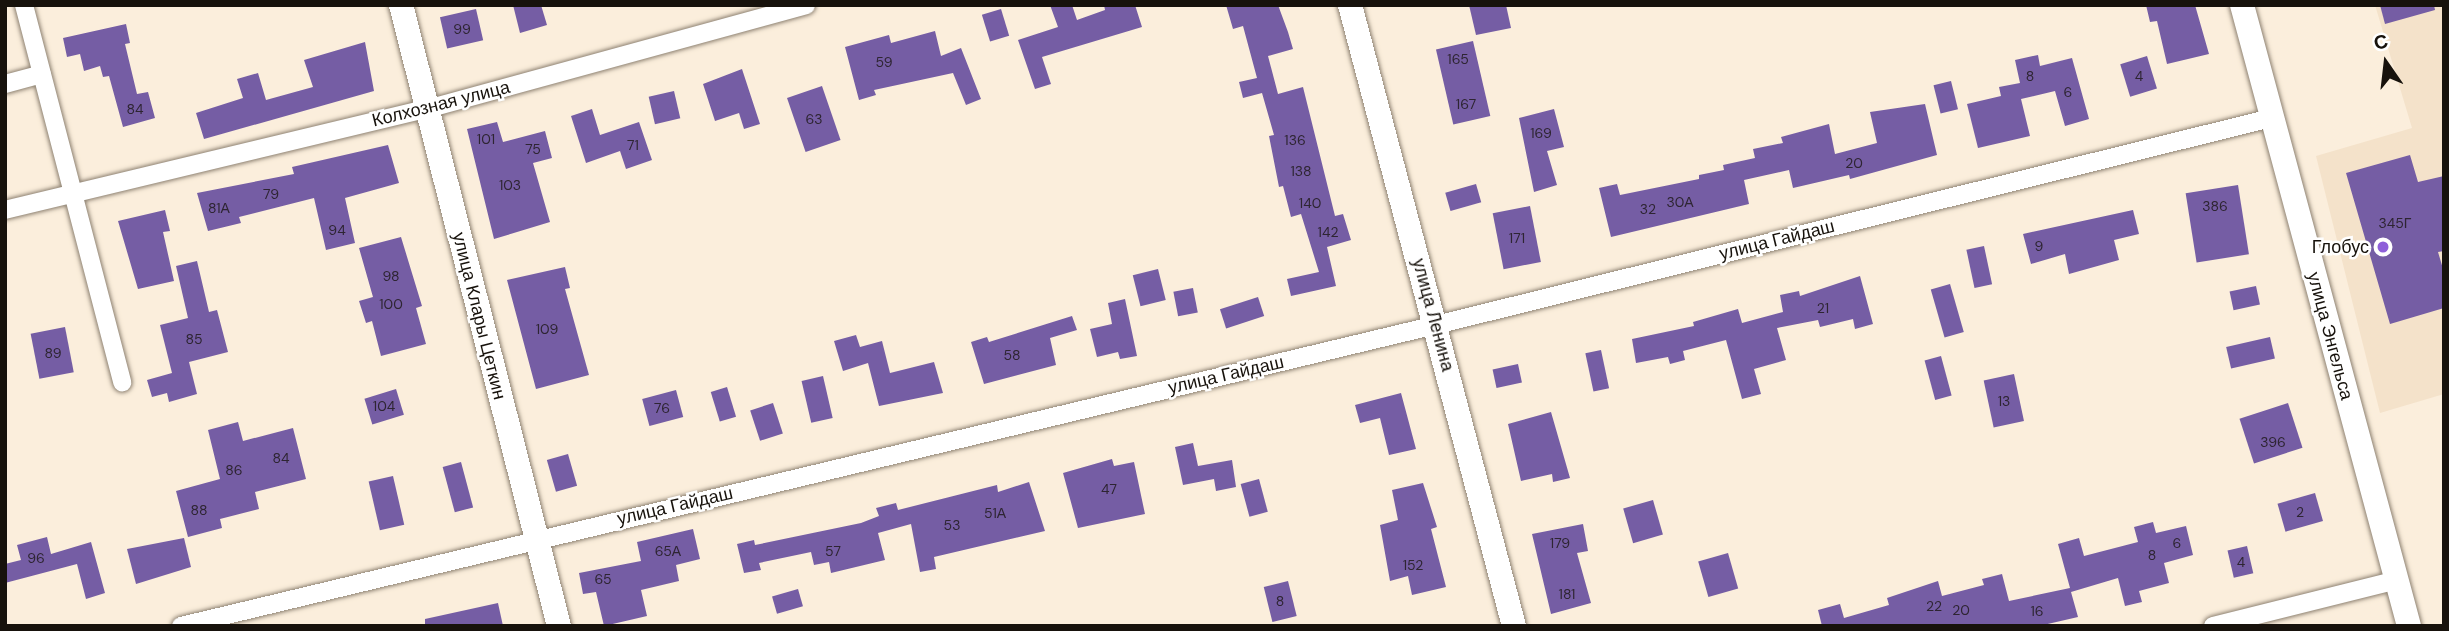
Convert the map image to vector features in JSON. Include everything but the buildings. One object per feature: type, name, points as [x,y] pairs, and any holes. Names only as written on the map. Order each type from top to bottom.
[{"type":"main road","name":"улица Клары Цеткин","points":[[401,5],[559,626]]},
{"type":"main road","name":"улица Ленина","points":[[1350,5],[1514,626]]},
{"type":"main road","name":"улица Энгельса","points":[[2242,5],[2270,118],[2409,626]]},
{"type":"street","points":[[24,5],[122,382]]},
{"type":"street","name":"Колхозная улица","points":[[5,210],[427,109],[806,5]]},
{"type":"street","points":[[5,84],[42,75]]},
{"type":"street","name":"улица Гайдаш","points":[[181,626],[537,538],[1436,325],[2270,118]]},
{"type":"street","points":[[2213,626],[2397,580]]},
{"type":"shaded area","points":[[2375,5],[2444,5],[2444,394],[2380,413],[2316,156],[2412,128]]},
{"type":"place","name":"Глобус","points":[[2383,247]]}]
